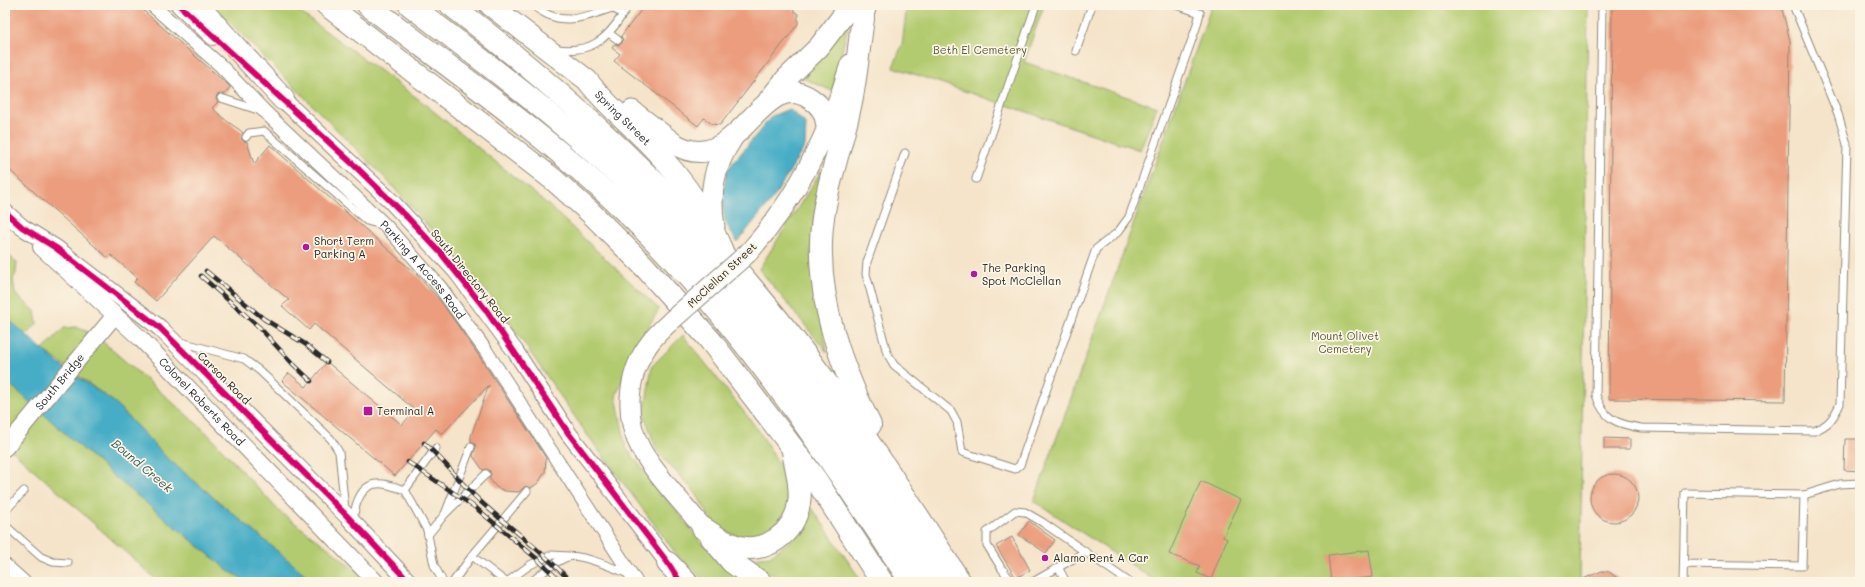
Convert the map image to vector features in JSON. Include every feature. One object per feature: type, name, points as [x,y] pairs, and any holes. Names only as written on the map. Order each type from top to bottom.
[{"type":"highway","points":[[197,5],[283,98]]},
{"type":"highway","points":[[327,5],[534,165],[591,213],[644,266],[695,322],[792,447],[816,480],[882,582]]},
{"type":"highway","points":[[368,5],[568,161],[624,210],[660,246],[725,320],[787,398],[834,464],[911,582]]},
{"type":"highway","points":[[410,5],[509,81],[590,149],[640,197],[692,251],[756,326],[802,385],[860,466],[935,582]]},
{"type":"highway","points":[[451,5],[545,81],[624,151],[675,202],[725,258],[778,320],[817,369],[903,493],[960,582]]},
{"type":"highway","points":[[860,10],[852,99],[824,206],[821,242],[823,282],[829,318],[848,378],[903,493]]},
{"type":"highway","points":[[704,528],[722,540],[743,548],[762,546],[776,540],[782,535],[795,519],[800,498],[792,447]]},
{"type":"highway","points":[[704,528],[732,562],[760,582]]},
{"type":"highway","points":[[668,563],[686,582]]},
{"type":"main road","name":"Spring Street","points":[[490,5],[587,80],[597,94],[635,129],[674,172],[698,204],[714,231],[725,258]]},
{"type":"main road","points":[[587,80],[604,89],[673,143],[687,151],[695,152],[711,150],[732,138],[761,109],[786,79],[822,42],[860,10]]},
{"type":"main road","name":"McClellan Street","points":[[704,528],[646,457],[636,438],[632,420],[630,394],[637,364],[654,338],[672,320],[748,253],[783,208],[800,180],[827,127],[845,81],[860,10]]},
{"type":"main road","points":[[761,109],[780,94],[797,92],[813,100],[821,108],[826,118],[827,127]]},
{"type":"main road","points":[[714,231],[712,201],[713,180],[719,161],[732,138]]},
{"type":"street","name":"Parking A Access Road","points":[[152,5],[221,66],[265,112],[386,226],[440,287],[472,329],[634,578]]},
{"type":"street","name":"South Directory Road","points":[[179,5],[249,70],[283,98],[390,200],[456,271],[512,346],[569,434],[668,563],[680,582]]},
{"type":"street","name":"Carson Road","points":[[5,212],[22,227],[56,248],[134,307],[171,339],[350,519],[409,582]]},
{"type":"street","name":"Colonel Roberts Road","points":[[22,227],[48,256],[116,315],[376,582]]},
{"type":"street","name":"South Bridge","points":[[9,444],[116,315]]},
{"type":"street","points":[[5,565],[24,582]]},
{"type":"lane","points":[[533,5],[557,19],[569,20],[580,18],[609,6],[623,14]]},
{"type":"lane","points":[[537,41],[557,49],[576,49],[593,44],[610,34],[630,5]]},
{"type":"lane","points":[[976,178],[1036,5]]},
{"type":"lane","points":[[1076,51],[1092,5]]},
{"type":"lane","points":[[905,153],[867,262],[866,274],[887,353],[894,365],[952,411],[957,422],[962,452],[1015,470],[1020,465],[1096,249],[1118,232],[1129,217],[1196,28],[1200,13],[1176,5]]},
{"type":"lane","points":[[1602,5],[1596,396],[1600,409],[1616,422],[1626,426],[1641,428],[1814,431],[1826,426],[1835,416],[1840,404],[1846,144],[1838,114],[1792,5]]},
{"type":"lane","points":[[610,34],[618,40]]},
{"type":"lane","points":[[221,98],[265,112]]},
{"type":"lane","points":[[246,138],[249,133],[264,131],[367,221],[386,226]]},
{"type":"lane","points":[[171,339],[244,359],[260,371],[331,439],[339,452],[344,506],[350,519]]},
{"type":"lane","points":[[445,514],[471,447]]},
{"type":"lane","points":[[405,490],[436,448]]},
{"type":"lane","points":[[428,535],[445,514],[486,474]]},
{"type":"lane","points":[[1683,582],[1685,493],[1804,495],[1840,484],[1860,483]]},
{"type":"lane","points":[[350,519],[359,496],[369,486],[382,484],[405,490],[427,530],[434,565],[443,582]]},
{"type":"lane","points":[[5,511],[24,491]]},
{"type":"lane","points":[[453,582],[472,556],[527,491]]},
{"type":"lane","points":[[1684,564],[1802,566],[1804,495]]},
{"type":"lane","points":[[1012,582],[1002,569],[988,545],[986,532],[1015,511],[1024,512],[1042,522],[1129,582]]},
{"type":"lane","points":[[5,525],[41,557],[53,562],[68,563]]},
{"type":"lane","points":[[1033,582],[1085,552]]},
{"type":"lane","points":[[472,556],[506,582],[530,565],[551,555],[585,558],[634,578]]},
{"type":"lane","points":[[531,582],[557,562],[569,556]]},
{"type":"lane","points":[[1058,567],[1066,582]]},
{"type":"green space","points":[[212,5],[290,5],[421,101],[546,203],[659,309],[635,349],[616,396],[626,448],[702,543],[746,582],[706,582],[677,555],[586,433],[494,300],[386,179]]},
{"type":"green space","name":"Beth El Cemetery","points":[[907,5],[1044,5],[1024,62],[1157,107],[1140,150],[893,67],[902,45]]},
{"type":"green space","name":"Mount Olivet Cemetery","points":[[1212,5],[1588,5],[1580,582],[1157,582],[1034,501]]},
{"type":"green space","points":[[849,23],[832,91],[801,77]]},
{"type":"green space","points":[[822,170],[811,250],[827,352],[759,269]]},
{"type":"green space","points":[[5,252],[17,263],[16,273],[13,279],[15,294],[35,311],[37,324],[26,335],[5,316]]},
{"type":"green space","points":[[76,327],[95,335],[172,402],[206,432],[280,512],[331,550],[369,582],[314,582],[167,458],[114,402],[43,350],[64,328]]},
{"type":"green space","points":[[683,335],[759,431],[789,481],[789,507],[773,529],[748,539],[717,529],[695,492],[658,453],[644,415],[652,366]]},
{"type":"green space","points":[[13,386],[111,474],[229,571],[248,582],[159,582],[5,444],[5,395]]},
{"type":"green space","points":[[812,508],[862,582],[787,582],[744,559],[770,556],[794,538]]},
{"type":"water","points":[[789,109],[806,124],[805,146],[774,197],[737,242],[725,222],[722,198],[727,170],[772,116]]},
{"type":"water","name":"Bound Creek","points":[[5,316],[59,364],[114,402],[167,458],[314,582],[248,582],[229,571],[111,474],[5,380]]},
{"type":"building","name":"Short Term Parking A","points":[[5,5],[137,5],[227,84],[230,87],[225,94],[217,95],[216,99],[218,102],[212,108],[243,133],[241,139],[247,142],[254,164],[270,145],[417,275],[442,303],[546,458],[545,472],[538,483],[531,488],[525,486],[519,492],[505,491],[496,487],[489,478],[491,475],[490,471],[487,469],[483,470],[473,456],[476,447],[475,444],[471,442],[471,436],[489,385],[442,434],[436,429],[395,476],[282,381],[289,373],[306,387],[327,362],[402,425],[415,410],[314,324],[309,330],[282,306],[289,300],[214,236],[156,301],[134,282],[138,278],[111,255],[108,258],[5,166]]},
{"type":"building","points":[[645,5],[787,5],[798,14],[798,24],[720,125],[712,124],[704,118],[698,126],[614,61],[620,54],[612,48],[615,44],[618,45],[622,43],[623,40],[621,36]]},
{"type":"building","points":[[1612,5],[1781,5],[1790,41],[1785,401],[1609,399]]},
{"type":"building","points":[[1604,438],[1630,439],[1630,449],[1604,449]]},
{"type":"building","points":[[1845,439],[1860,439],[1860,471],[1844,470]]},
{"type":"building","points":[[1609,474],[1619,474],[1628,478],[1634,484],[1638,493],[1638,503],[1634,512],[1628,518],[1619,522],[1609,522],[1600,518],[1594,512],[1590,503],[1590,493],[1594,484],[1600,478]]},
{"type":"building","points":[[1201,481],[1241,500],[1223,537],[1227,539],[1211,579],[1197,573],[1200,566],[1169,554]]},
{"type":"building","points":[[1029,521],[1055,540],[1046,553],[1019,535]]},
{"type":"building","points":[[1012,537],[1030,570],[1016,578],[996,546]]},
{"type":"building","points":[[1369,550],[1373,577],[1331,582],[1328,555]]},
{"type":"building","points":[[1602,571],[1609,572],[1623,582],[1576,582]]},
{"type":"railway","points":[[206,271],[264,319],[305,344],[327,362]]},
{"type":"railway","points":[[201,276],[260,328],[292,363],[311,381]]},
{"type":"railway","points":[[424,443],[481,502],[539,551],[571,582]]},
{"type":"railway","points":[[408,462],[476,508],[536,558],[561,582]]},
{"type":"cycle path","points":[[179,5],[355,166],[440,252],[486,310],[569,434],[668,563],[680,582]]},
{"type":"cycle path","points":[[5,212],[22,227],[56,248],[160,328],[347,516],[409,582]]},
{"type":"place","name":"Short Term Parking A","points":[[306,247]]},
{"type":"place","name":"The Parking Spot McClellan","points":[[974,274]]},
{"type":"place","name":"Terminal A","points":[[368,411]]},
{"type":"place","name":"Alamo Rent A Car","points":[[1045,558]]}]
